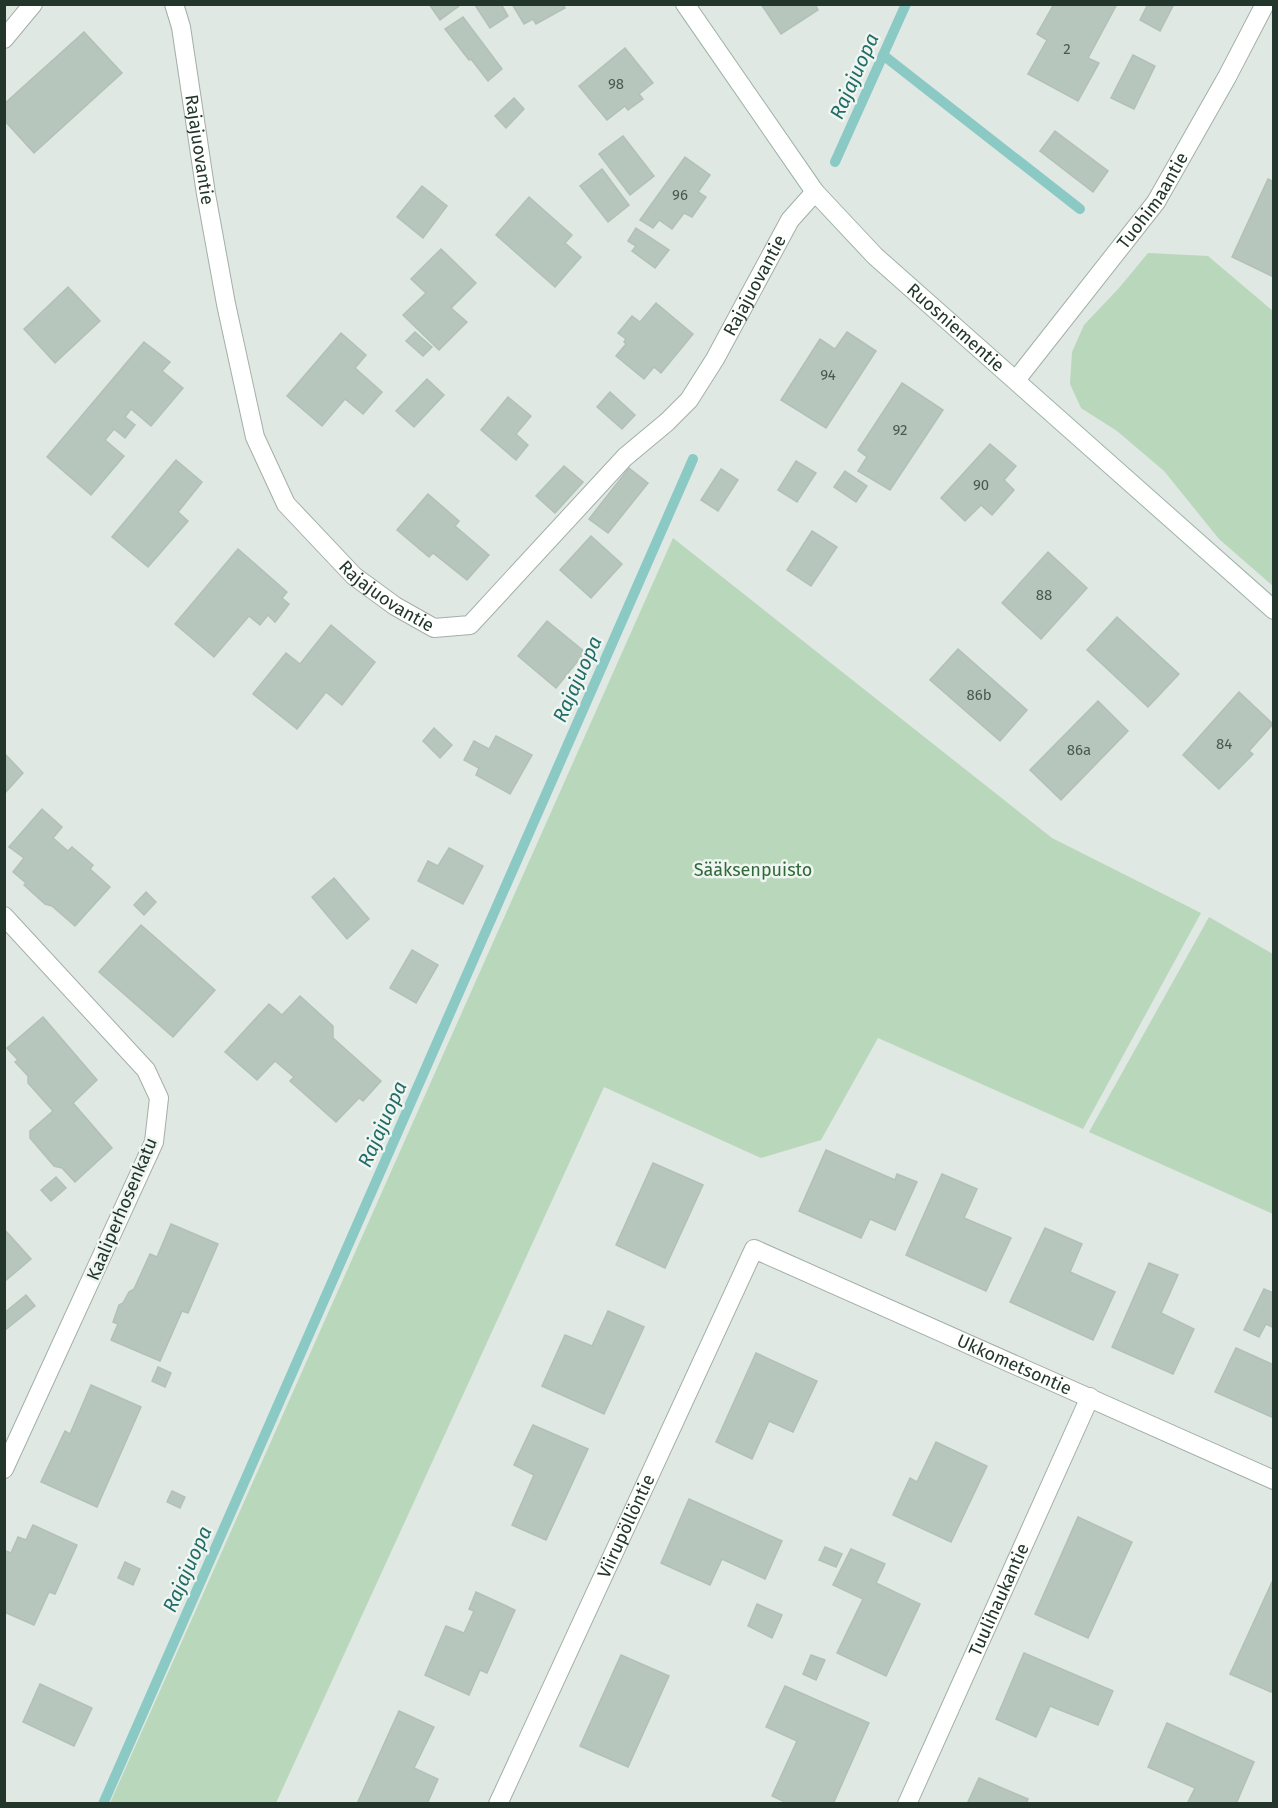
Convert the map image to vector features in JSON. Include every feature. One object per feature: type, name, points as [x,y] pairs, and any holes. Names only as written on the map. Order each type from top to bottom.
[{"type":"street","points":[[4,39],[33,4]]},
{"type":"street","name":"Rajajuovantie","points":[[174,4],[181,27],[206,194],[226,304],[255,437],[286,504],[354,576],[395,606],[434,628],[470,625],[625,457],[689,400],[715,359],[790,220],[815,192]]},
{"type":"street","name":"Ruosniementie","points":[[686,4],[815,192],[875,256],[1274,610]]},
{"type":"street","name":"Tuohimaantie","points":[[1016,380],[1156,202],[1227,77],[1265,4]]},
{"type":"street","name":"Kaaliperhosenkatu","points":[[4,916],[146,1070],[159,1098],[154,1142],[4,1469]]},
{"type":"street","name":"Ukkometsontie","points":[[754,1249],[1274,1480]]},
{"type":"street","name":"Viirupöllöntie","points":[[498,1803],[754,1249]]},
{"type":"street","name":"Tuulihaukantie","points":[[907,1803],[1090,1397]]},
{"type":"green space","points":[[1148,253],[1208,256],[1273,311],[1273,586],[1219,539],[1164,471],[1117,431],[1081,408],[1070,384],[1072,352],[1084,325]]},
{"type":"green space","name":"Sääksenpuisto","points":[[673,538],[1052,838],[1201,913],[1083,1129],[878,1038],[821,1140],[761,1158],[604,1087],[276,1803],[110,1803]]},
{"type":"green space","points":[[1209,917],[1273,954],[1273,1214],[1089,1132]]},
{"type":"building","points":[[429,4],[458,4],[459,6],[440,20]]},
{"type":"building","points":[[501,4],[508,16],[490,28],[475,5]]},
{"type":"building","points":[[512,4],[563,4],[565,8],[536,24],[533,19],[524,24]]},
{"type":"building","points":[[761,4],[815,4],[818,10],[781,34]]},
{"type":"building","points":[[1054,4],[1117,4],[1088,58],[1099,63],[1078,101],[1028,74],[1047,40],[1037,34]]},
{"type":"building","points":[[1148,4],[1174,4],[1160,31],[1140,20]]},
{"type":"building","points":[[463,17],[502,69],[488,81],[445,29]]},
{"type":"building","points":[[84,32],[122,73],[34,153],[4,120],[4,104]]},
{"type":"building","points":[[625,48],[653,83],[639,94],[643,99],[628,110],[625,106],[607,120],[579,86]]},
{"type":"building","points":[[1133,55],[1155,66],[1134,109],[1111,98]]},
{"type":"building","points":[[514,98],[524,109],[506,128],[495,116]]},
{"type":"building","points":[[1055,131],[1108,171],[1093,192],[1040,151]]},
{"type":"building","points":[[623,136],[654,176],[630,195],[599,154]]},
{"type":"building","points":[[685,157],[710,175],[698,192],[706,197],[692,217],[684,213],[672,229],[659,220],[653,228],[640,220]]},
{"type":"building","points":[[602,169],[629,205],[608,222],[580,186]]},
{"type":"building","points":[[1268,179],[1274,182],[1274,277],[1232,257]]},
{"type":"building","points":[[422,186],[447,206],[423,238],[397,217]]},
{"type":"building","points":[[529,197],[572,235],[565,243],[581,257],[555,287],[496,235]]},
{"type":"building","points":[[636,228],[669,250],[655,268],[632,251],[636,246],[628,241]]},
{"type":"building","points":[[441,249],[476,283],[451,308],[467,322],[439,350],[403,315],[426,293],[411,279]]},
{"type":"building","points":[[68,287],[100,321],[55,363],[24,329]]},
{"type":"building","points":[[656,303],[693,334],[661,373],[654,367],[644,379],[616,356],[626,344],[624,342],[626,339],[618,333],[632,316],[640,322]]},
{"type":"building","points":[[415,332],[432,347],[423,356],[406,341]]},
{"type":"building","points":[[847,332],[876,351],[826,428],[781,400],[820,339],[835,349]]},
{"type":"building","points":[[341,333],[366,355],[355,368],[382,392],[363,414],[345,399],[322,426],[287,396]]},
{"type":"building","points":[[144,342],[170,362],[162,371],[183,388],[151,426],[131,409],[125,417],[135,425],[125,438],[114,429],[105,440],[124,456],[91,495],[47,457]]},
{"type":"building","points":[[427,379],[444,395],[414,427],[396,411]]},
{"type":"building","points":[[902,383],[943,410],[890,490],[858,471],[867,457],[858,450]]},
{"type":"building","points":[[610,392],[635,415],[622,429],[597,407]]},
{"type":"building","points":[[508,397],[531,416],[516,434],[528,445],[516,460],[481,430]]},
{"type":"building","points":[[990,444],[1016,466],[1004,480],[1014,490],[992,515],[981,505],[965,521],[941,498]]},
{"type":"building","points":[[176,460],[202,482],[178,512],[188,521],[148,567],[112,537]]},
{"type":"building","points":[[796,461],[816,473],[797,502],[778,490]]},
{"type":"building","points":[[564,466],[583,482],[555,513],[536,496]]},
{"type":"building","points":[[629,468],[648,483],[608,533],[589,519]]},
{"type":"building","points":[[721,469],[738,480],[718,511],[701,500]]},
{"type":"building","points":[[845,471],[867,486],[856,502],[834,487]]},
{"type":"building","points":[[428,494],[459,521],[455,526],[489,555],[467,580],[433,553],[429,557],[397,530]]},
{"type":"building","points":[[812,531],[837,547],[811,586],[787,570]]},
{"type":"building","points":[[591,536],[622,564],[591,598],[560,570]]},
{"type":"building","points":[[238,549],[287,592],[282,598],[289,604],[275,622],[268,615],[260,625],[249,616],[214,657],[175,624]]},
{"type":"building","points":[[1048,552],[1087,588],[1041,639],[1002,603]]},
{"type":"building","points":[[1117,617],[1179,674],[1148,707],[1087,650]]},
{"type":"building","points":[[547,621],[585,652],[556,688],[518,656]]},
{"type":"building","points":[[331,625],[375,662],[342,705],[326,692],[297,729],[253,694],[286,653],[300,664]]},
{"type":"building","points":[[958,649],[1027,710],[1000,741],[930,680]]},
{"type":"building","points":[[1239,692],[1273,724],[1249,751],[1253,754],[1219,789],[1183,755]]},
{"type":"building","points":[[1098,701],[1128,731],[1061,800],[1030,770]]},
{"type":"building","points":[[434,728],[452,745],[440,758],[423,741]]},
{"type":"building","points":[[496,736],[532,755],[510,794],[476,775],[479,768],[464,760],[474,741],[489,749]]},
{"type":"building","points":[[4,753],[23,773],[4,794]]},
{"type":"building","points":[[42,809],[62,827],[53,838],[68,851],[72,847],[93,865],[90,869],[110,887],[75,926],[52,906],[45,904],[13,872],[24,858],[9,847]]},
{"type":"building","points":[[449,848],[483,866],[463,904],[418,881],[428,861],[438,866]]},
{"type":"building","points":[[334,878],[369,919],[347,939],[312,897]]},
{"type":"building","points":[[146,892],[156,902],[144,915],[134,905]]},
{"type":"building","points":[[141,925],[215,990],[173,1037],[99,972]]},
{"type":"building","points":[[412,950],[438,965],[416,1003],[390,988]]},
{"type":"building","points":[[300,996],[333,1026],[333,1038],[381,1081],[363,1101],[359,1098],[336,1122],[290,1081],[294,1077],[275,1061],[257,1080],[225,1052],[269,1004],[282,1015]]},
{"type":"building","points":[[43,1017],[97,1080],[73,1103],[112,1148],[75,1182],[62,1168],[54,1166],[30,1138],[30,1131],[53,1111],[28,1083],[28,1076],[15,1062],[18,1060],[7,1048]]},
{"type":"building","points":[[826,1150],[895,1180],[897,1174],[917,1182],[895,1230],[870,1219],[861,1238],[799,1211]]},
{"type":"building","points":[[653,1163],[703,1185],[665,1268],[616,1245]]},
{"type":"building","points":[[942,1174],[977,1189],[964,1218],[1011,1238],[986,1291],[906,1255]]},
{"type":"building","points":[[56,1177],[66,1188],[51,1201],[41,1190]]},
{"type":"building","points":[[171,1224],[218,1244],[188,1313],[182,1311],[160,1361],[111,1340],[118,1324],[113,1322],[119,1305],[134,1289],[150,1254],[157,1257]]},
{"type":"building","points":[[1045,1228],[1082,1244],[1070,1272],[1115,1292],[1093,1340],[1010,1302]]},
{"type":"building","points":[[4,1229],[31,1259],[4,1282]]},
{"type":"building","points":[[1149,1263],[1178,1275],[1161,1313],[1194,1329],[1173,1374],[1112,1347]]},
{"type":"building","points":[[1264,1289],[1274,1293],[1274,1328],[1266,1324],[1259,1337],[1244,1330]]},
{"type":"building","points":[[26,1295],[35,1306],[4,1331],[4,1313]]},
{"type":"building","points":[[608,1311],[644,1327],[604,1414],[542,1386],[565,1335],[592,1346]]},
{"type":"building","points":[[1236,1348],[1274,1365],[1274,1418],[1215,1392]]},
{"type":"building","points":[[756,1353],[817,1381],[793,1432],[769,1421],[752,1459],[716,1442]]},
{"type":"building","points":[[158,1367],[171,1373],[165,1387],[152,1381]]},
{"type":"building","points":[[91,1385],[141,1407],[97,1507],[41,1482],[65,1431],[70,1434]]},
{"type":"building","points":[[533,1425],[588,1449],[546,1540],[512,1525],[534,1475],[514,1465]]},
{"type":"building","points":[[936,1442],[987,1466],[951,1542],[893,1515],[910,1478],[917,1482]]},
{"type":"building","points":[[172,1491],[185,1497],[180,1508],[167,1502]]},
{"type":"building","points":[[689,1499],[782,1541],[765,1579],[722,1559],[710,1585],[661,1563]]},
{"type":"building","points":[[1078,1517],[1132,1542],[1088,1638],[1035,1614]]},
{"type":"building","points":[[33,1525],[77,1545],[55,1594],[49,1592],[34,1625],[4,1612],[4,1555],[6,1551],[11,1553],[18,1537],[26,1540]]},
{"type":"building","points":[[825,1547],[842,1554],[836,1567],[819,1560]]},
{"type":"building","points":[[851,1549],[885,1564],[876,1583],[920,1604],[886,1676],[837,1653],[863,1599],[833,1585]]},
{"type":"building","points":[[125,1562],[140,1569],[133,1585],[118,1578]]},
{"type":"building","points":[[1272,1582],[1274,1583],[1274,1686],[1271,1692],[1230,1674]]},
{"type":"building","points":[[476,1592],[515,1610],[487,1673],[480,1670],[469,1695],[425,1675],[446,1626],[464,1633],[474,1611],[469,1609]]},
{"type":"building","points":[[757,1604],[782,1615],[772,1638],[748,1626]]},
{"type":"building","points":[[1024,1653],[1113,1691],[1098,1725],[1050,1706],[1036,1737],[996,1719]]},
{"type":"building","points":[[621,1655],[669,1676],[628,1767],[580,1746]]},
{"type":"building","points":[[811,1655],[825,1660],[816,1680],[803,1674]]},
{"type":"building","points":[[40,1684],[92,1708],[74,1746],[23,1722]]},
{"type":"building","points":[[785,1686],[869,1723],[833,1804],[789,1804],[772,1796],[797,1741],[766,1727]]},
{"type":"building","points":[[399,1711],[434,1727],[414,1768],[438,1779],[427,1804],[357,1804]]},
{"type":"building","points":[[1167,1723],[1254,1762],[1236,1804],[1187,1804],[1195,1788],[1148,1767]]},
{"type":"building","points":[[979,1778],[1028,1799],[1026,1804],[967,1804]]},
{"type":"waterway","name":"Rajajuopa","points":[[835,162],[906,4]]},
{"type":"waterway","points":[[883,55],[1080,209]]},
{"type":"waterway","name":"Rajajuopa","points":[[103,1804],[693,459]]}]
